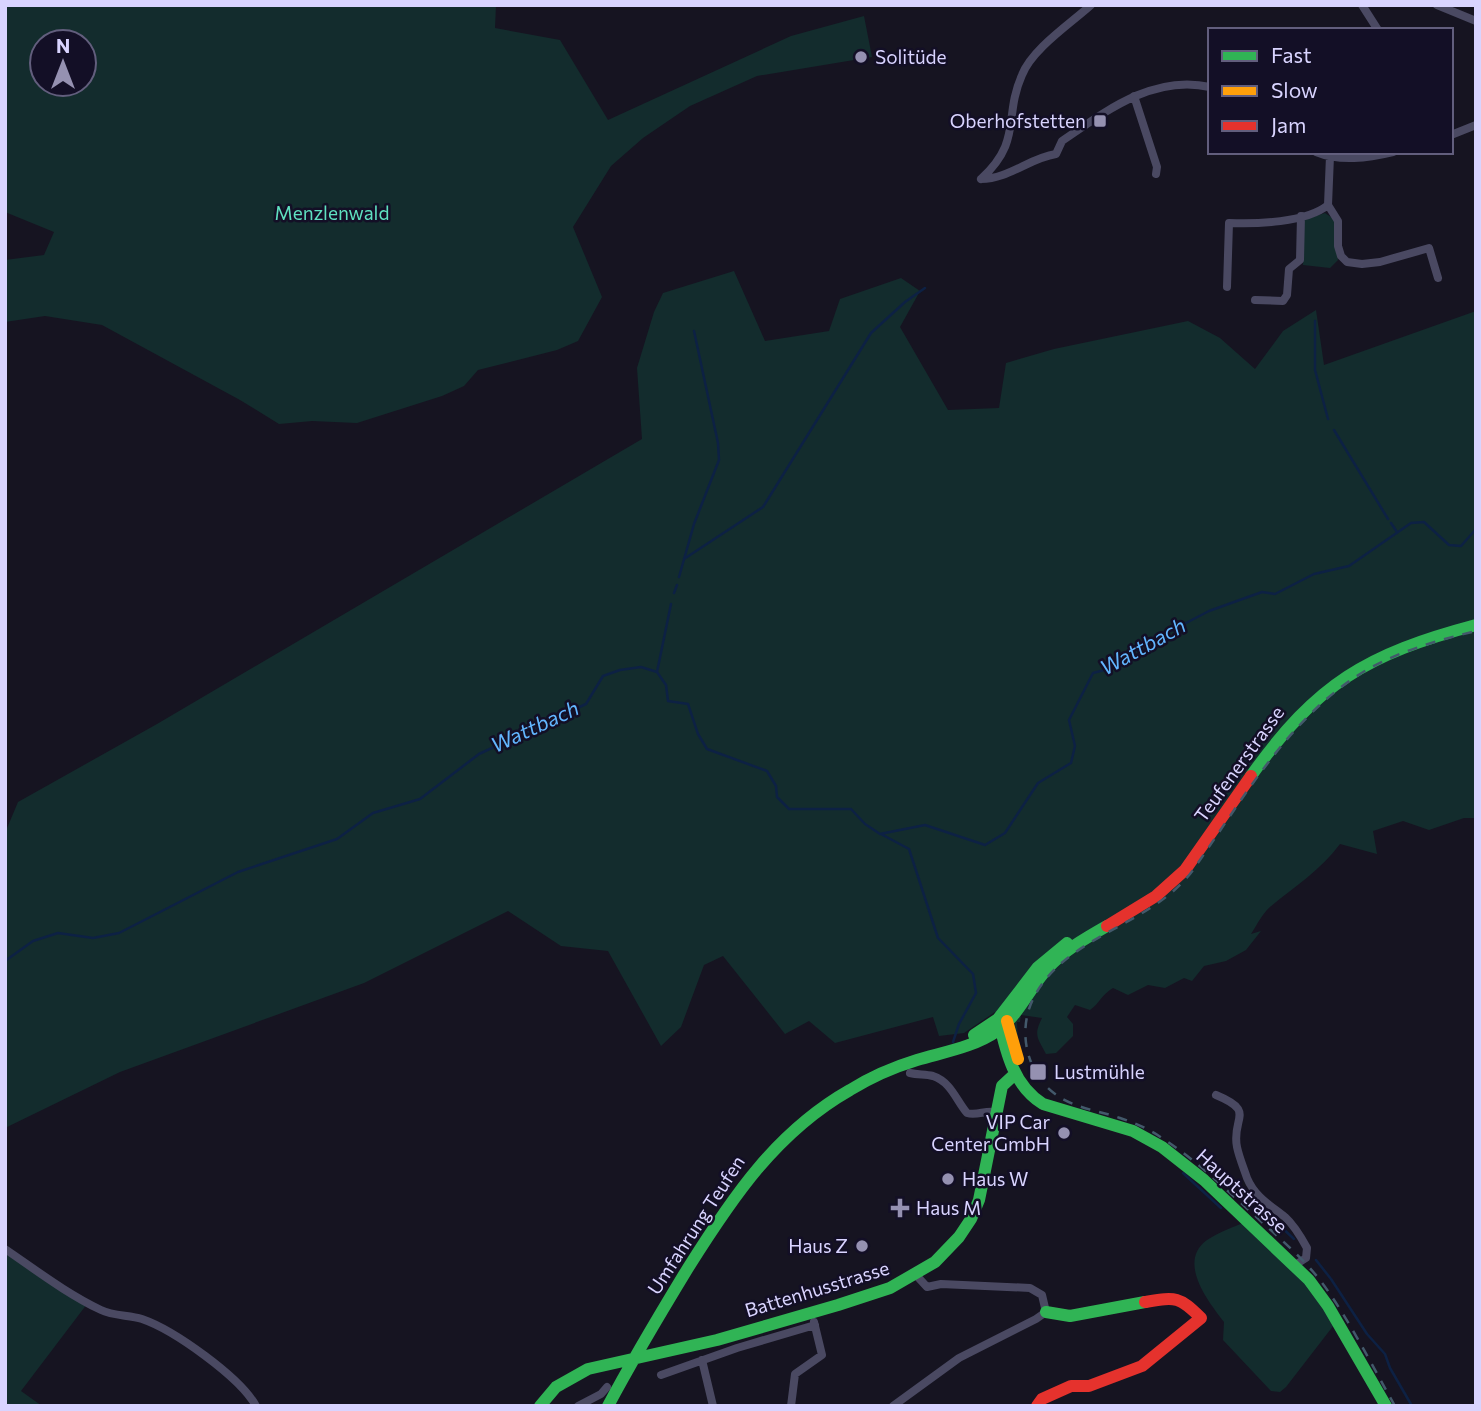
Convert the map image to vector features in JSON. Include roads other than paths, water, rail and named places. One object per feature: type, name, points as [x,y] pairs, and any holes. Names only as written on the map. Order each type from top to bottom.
[{"type":"street","points":[[1091,5],[1028,64],[1019,86],[1008,143],[1000,159],[981,179],[992,179],[1011,173],[1043,156],[1056,153],[1062,141],[1134,96],[1160,86],[1180,83],[1208,87]]},
{"type":"street","points":[[1362,5],[1377,28]]},
{"type":"street","points":[[1437,5],[1476,21]]},
{"type":"street","points":[[1134,96],[1157,167],[1156,174]]},
{"type":"street","points":[[1453,134],[1476,125]]},
{"type":"street","points":[[1324,154],[1352,158],[1379,154]]},
{"type":"street","points":[[1331,156],[1328,205],[1338,221],[1338,246],[1346,262],[1380,262],[1429,248],[1438,278]]},
{"type":"street","points":[[1227,288],[1229,223],[1266,224],[1321,211],[1328,205]]},
{"type":"street","points":[[1255,300],[1283,301],[1287,295],[1289,269],[1300,260],[1301,216]]},
{"type":"street","name":"Teufenerstrasse","points":[[1002,1022],[1032,972],[1047,956],[1156,895],[1184,871],[1281,736],[1323,692],[1377,656],[1433,636],[1476,625]]},
{"type":"street","points":[[1002,1022],[1020,1077]]},
{"type":"street","name":"Umfahrung Teufen","points":[[608,1406],[640,1348],[725,1210],[753,1171],[779,1143],[819,1109],[857,1085],[900,1066],[963,1044],[1002,1022]]},
{"type":"street","points":[[910,1073],[932,1076],[942,1081],[967,1114],[995,1112]]},
{"type":"street","name":"Battenhusstrasse","points":[[540,1406],[556,1387],[588,1369],[813,1319],[916,1275],[945,1253],[971,1219],[982,1191],[995,1112],[1004,1082],[1020,1077]]},
{"type":"street","name":"Hauptstrasse","points":[[1020,1077],[1038,1102],[1133,1131],[1161,1147],[1204,1180],[1295,1265],[1328,1306],[1386,1406]]},
{"type":"street","points":[[1216,1095],[1235,1103],[1238,1108],[1240,1116],[1236,1145],[1248,1181],[1259,1198],[1287,1219],[1307,1248],[1306,1258],[1295,1265]]},
{"type":"street","points":[[5,1250],[97,1308],[142,1319],[180,1337],[228,1376],[252,1398],[256,1406]]},
{"type":"street","points":[[916,1275],[927,1287],[941,1284],[1030,1288],[1042,1294],[1046,1312]]},
{"type":"street","points":[[893,1406],[958,1358],[1046,1312],[1070,1316],[1158,1300],[1178,1299],[1185,1302],[1201,1318],[1142,1366],[1089,1385],[1071,1386],[1042,1399],[1037,1406]]},
{"type":"street","points":[[661,1375],[813,1319],[822,1355],[795,1374],[791,1406]]},
{"type":"street","points":[[702,1360],[713,1406]]},
{"type":"street","points":[[578,1406],[601,1394],[607,1387]]},
{"type":"waterway","points":[[684,559],[763,507],[871,333],[925,288]]},
{"type":"waterway","points":[[1315,321],[1315,370],[1328,419]]},
{"type":"waterway","points":[[679,577],[694,524],[719,460],[718,443],[694,331]]},
{"type":"waterway","points":[[1334,430],[1388,519]]},
{"type":"waterway","name":"Wattbach","points":[[5,961],[33,941],[58,933],[93,938],[119,933],[238,872],[337,839],[373,813],[420,799],[479,754],[586,704],[603,676],[641,667],[657,672],[666,685],[668,701],[688,704],[698,734],[707,749],[767,771],[776,786],[777,797],[789,809],[851,809],[865,824],[880,834],[925,825],[985,845],[1005,833],[1038,783],[1071,763],[1075,746],[1069,720],[1093,673],[1112,668],[1142,646],[1209,611],[1262,592],[1275,594],[1314,574],[1349,566],[1411,523],[1424,522],[1449,545],[1461,546],[1476,529]]},
{"type":"waterway","points":[[1391,523],[1397,532]]},
{"type":"waterway","points":[[674,593],[677,585]]},
{"type":"waterway","points":[[657,672],[671,604]]},
{"type":"waterway","points":[[881,834],[909,849],[938,938],[973,974],[976,993],[959,1024],[953,1042]]},
{"type":"waterway","points":[[1183,1173],[1221,1208]]},
{"type":"waterway","points":[[1276,1222],[1294,1239]]},
{"type":"waterway","points":[[1316,1260],[1367,1334],[1385,1354],[1412,1406]]},
{"type":"railway","points":[[1395,1406],[1339,1307],[1303,1261],[1208,1174],[1162,1138],[1136,1124],[1080,1106],[1053,1092],[1032,1065],[1026,1043],[1026,1020],[1034,997],[1049,976],[1067,958],[1156,905],[1176,889],[1193,870],[1271,759],[1316,708],[1370,668],[1422,646],[1476,631]]},
{"type":"place","name":"Solitüde","points":[[861,57]]},
{"type":"place","name":"Oberhofstetten","points":[[1100,121]]},
{"type":"place","name":"Lustmühle","points":[[1038,1072]]},
{"type":"place","name":"VIP Car Center GmbH","points":[[1064,1133]]},
{"type":"place","name":"Haus W","points":[[948,1179]]},
{"type":"place","name":"Haus M","points":[[900,1208]]},
{"type":"place","name":"Haus Z","points":[[862,1246]]},
{"type":"park label","name":"Menzlenwald","points":[[332,213]]}]
